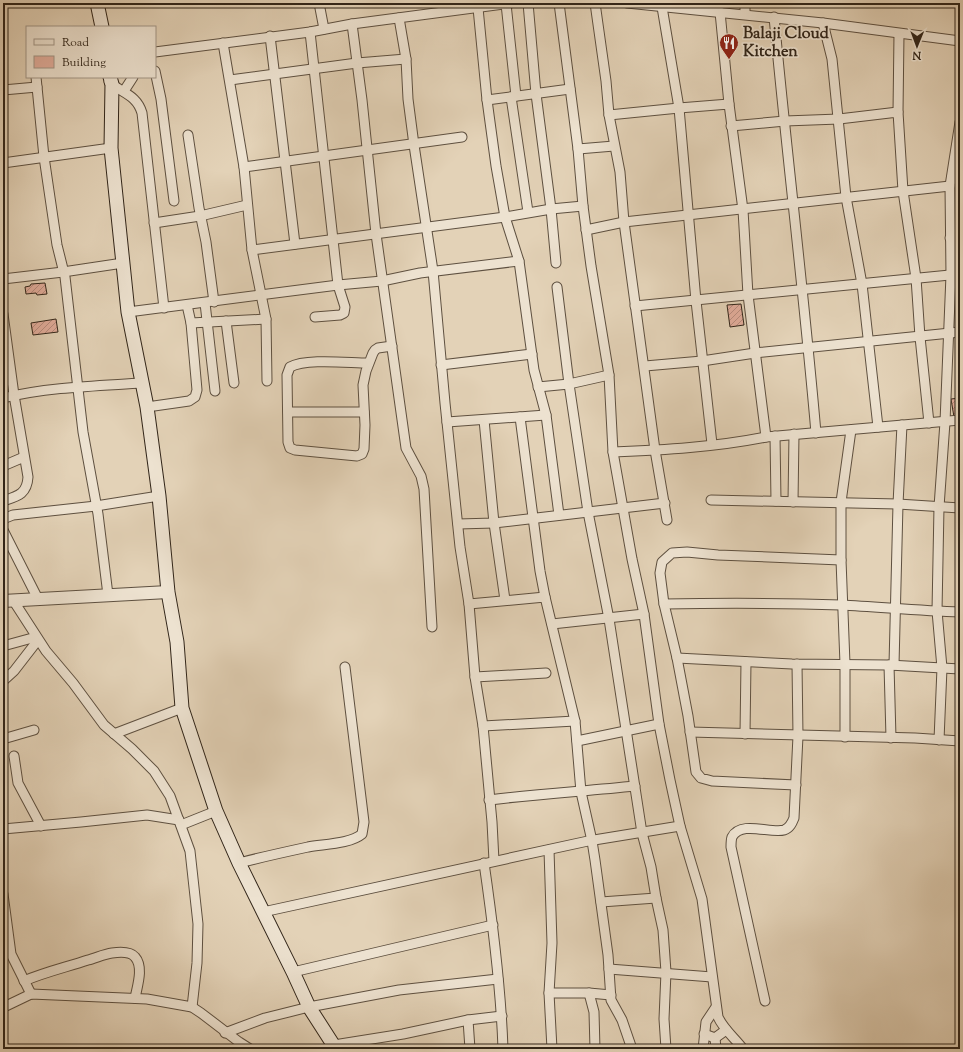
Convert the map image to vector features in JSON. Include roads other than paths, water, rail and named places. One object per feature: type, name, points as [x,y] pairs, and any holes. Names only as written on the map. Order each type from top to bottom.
[{"type":"main road","points":[[97,3],[102,24]]},
{"type":"main road","points":[[109,79],[111,148],[128,312],[147,408],[159,496],[168,592],[177,642],[182,708],[216,811],[238,863],[309,1007],[335,1047]]},
{"type":"street","points":[[319,3],[324,29]]},
{"type":"street","points":[[156,52],[310,32],[352,24],[509,3],[514,97],[528,212]]},
{"type":"street","points":[[528,3],[536,94],[551,209],[556,263]]},
{"type":"street","points":[[559,3],[578,149],[586,230],[609,375],[613,452],[632,559],[644,614],[659,724],[680,826],[702,899],[716,1008],[721,1024],[735,1038],[743,1049]]},
{"type":"street","points":[[595,3],[606,81],[608,115],[620,172],[624,222],[635,306],[645,366],[655,450],[667,520]]},
{"type":"street","points":[[627,3],[774,17],[960,42]]},
{"type":"street","points":[[745,3],[745,14]]},
{"type":"street","points":[[662,7],[679,108],[696,300],[712,444]]},
{"type":"street","points":[[478,8],[487,100],[496,166],[505,217],[519,261],[534,370],[546,415],[559,515]]},
{"type":"street","points":[[720,12],[731,126],[743,210],[748,295],[766,437]]},
{"type":"street","points":[[774,17],[809,348],[816,433]]},
{"type":"street","points":[[399,18],[406,58],[408,99],[414,145],[433,271],[447,422],[458,524],[469,604],[475,677],[482,726],[489,800],[489,862],[493,925],[502,1016],[503,1049]]},
{"type":"street","points":[[823,23],[832,59],[846,197],[862,284],[878,428]]},
{"type":"street","points":[[352,24],[362,100],[376,234],[406,448],[421,476],[424,489],[432,627]]},
{"type":"street","points":[[310,32],[325,156],[338,286],[345,307],[344,313],[340,315],[315,317]]},
{"type":"street","points":[[899,34],[898,112],[903,191],[916,278],[928,423]]},
{"type":"street","points":[[270,36],[295,244]]},
{"type":"street","points":[[223,43],[244,168],[252,250],[266,319],[267,381]]},
{"type":"street","points":[[230,80],[314,70],[356,63],[406,58]]},
{"type":"street","points":[[156,76],[161,99],[174,201]]},
{"type":"street","points":[[36,78],[44,157],[58,245],[64,272],[83,432],[96,506],[108,595]]},
{"type":"street","points":[[124,91],[133,78]]},
{"type":"street","points":[[109,79],[140,106],[142,113],[164,308]]},
{"type":"street","points":[[3,90],[37,87]]},
{"type":"street","points":[[487,100],[570,89]]},
{"type":"street","points":[[608,115],[729,104]]},
{"type":"street","points":[[731,126],[785,121],[839,119],[898,112]]},
{"type":"street","points":[[939,740],[942,668],[937,611],[939,507],[945,422],[948,334],[955,274],[950,238],[950,186],[960,122]]},
{"type":"street","points":[[188,134],[200,216],[206,242],[209,302],[207,322],[215,391]]},
{"type":"street","points":[[244,168],[462,138]]},
{"type":"street","points":[[578,149],[614,146]]},
{"type":"street","points":[[3,163],[111,148]]},
{"type":"street","points":[[586,230],[624,222],[950,186]]},
{"type":"street","points":[[154,223],[200,216],[247,205]]},
{"type":"street","points":[[252,250],[505,217],[528,212],[583,206]]},
{"type":"street","points":[[950,238],[960,238]]},
{"type":"street","points":[[128,312],[382,281],[433,271],[519,261]]},
{"type":"street","points":[[3,278],[64,272],[123,263]]},
{"type":"street","points":[[635,306],[955,274]]},
{"type":"street","points":[[557,287],[569,384],[588,512],[609,619],[642,833],[652,867],[656,898],[663,930],[666,972],[664,1019],[666,1049]]},
{"type":"street","points":[[147,408],[189,401],[195,397],[197,390],[187,305]]},
{"type":"street","points":[[3,314],[14,395],[28,477],[28,485],[23,492],[3,501]]},
{"type":"street","points":[[190,324],[266,319]]},
{"type":"street","points":[[226,321],[234,383]]},
{"type":"street","points":[[645,366],[960,332]]},
{"type":"street","points":[[368,363],[309,362],[295,364],[290,367],[287,375],[288,442],[290,448],[296,450],[357,456],[362,454],[364,449],[366,425],[363,385],[368,363],[375,350],[378,348],[392,346]]},
{"type":"street","points":[[441,365],[532,354]]},
{"type":"street","points":[[538,387],[569,384],[609,375]]},
{"type":"street","points":[[3,398],[14,395],[78,388],[142,383]]},
{"type":"street","points":[[288,412],[364,412]]},
{"type":"street","points":[[447,422],[546,415]]},
{"type":"street","points":[[520,416],[545,597],[575,721],[580,792],[592,841],[601,902],[611,1000],[622,1020],[632,1049]]},
{"type":"street","points":[[484,420],[494,523],[506,600]]},
{"type":"street","points":[[613,452],[655,450],[794,434],[960,420]]},
{"type":"street","points":[[891,738],[892,665],[902,425]]},
{"type":"street","points":[[845,737],[845,664],[842,605],[841,502],[851,430]]},
{"type":"street","points":[[794,434],[794,502]]},
{"type":"street","points":[[775,436],[776,502]]},
{"type":"street","points":[[3,466],[24,457]]},
{"type":"street","points":[[3,520],[13,515],[96,506],[159,496]]},
{"type":"street","points":[[711,500],[841,502],[960,508]]},
{"type":"street","points":[[458,524],[494,523],[665,503]]},
{"type":"street","points":[[3,530],[38,599]]},
{"type":"street","points":[[796,785],[712,781],[701,778],[696,772],[677,658],[664,604],[660,573],[662,562],[672,553],[687,552],[718,555],[841,560]]},
{"type":"street","points":[[8,600],[168,592]]},
{"type":"street","points":[[469,604],[545,597]]},
{"type":"street","points":[[8,600],[104,725],[132,748],[154,770],[170,796],[190,851],[198,924],[197,963],[192,1008]]},
{"type":"street","points":[[664,604],[758,602],[960,612]]},
{"type":"street","points":[[552,624],[644,614]]},
{"type":"street","points":[[3,646],[37,639]]},
{"type":"street","points":[[3,681],[14,671],[37,639]]},
{"type":"street","points":[[677,658],[797,664],[892,665],[960,669]]},
{"type":"street","points":[[745,734],[746,662]]},
{"type":"street","points":[[765,1001],[731,847],[732,837],[739,831],[751,828],[783,830],[791,825],[794,818],[798,736],[797,664]]},
{"type":"street","points":[[238,863],[309,846],[358,838],[362,834],[364,822],[345,667]]},
{"type":"street","points":[[475,677],[546,673]]},
{"type":"street","points":[[114,734],[182,708]]},
{"type":"street","points":[[482,726],[575,721]]},
{"type":"street","points":[[577,741],[659,724]]},
{"type":"street","points":[[3,740],[34,730]]},
{"type":"street","points":[[690,732],[960,741]]},
{"type":"street","points":[[14,756],[18,783],[41,826]]},
{"type":"street","points":[[489,800],[538,794],[580,792],[635,786]]},
{"type":"street","points":[[3,829],[147,815],[180,822],[216,811]]},
{"type":"street","points":[[263,912],[489,862],[592,841],[680,826]]},
{"type":"street","points":[[548,850],[552,943],[549,993],[552,1049]]},
{"type":"street","points":[[3,894],[11,954],[31,994]]},
{"type":"street","points":[[601,902],[656,898]]},
{"type":"street","points":[[293,972],[493,925]]},
{"type":"street","points":[[24,981],[38,975],[110,953],[130,953],[135,957],[139,964],[135,998]]},
{"type":"street","points":[[609,969],[666,972],[712,977]]},
{"type":"street","points":[[225,1033],[265,1018],[309,1007],[399,990],[498,979]]},
{"type":"street","points":[[549,993],[589,993],[611,995]]},
{"type":"street","points":[[589,993],[594,1012],[595,1049]]},
{"type":"street","points":[[6,1006],[31,994],[147,999],[192,1008],[206,1017],[225,1033],[250,1049]]},
{"type":"street","points":[[703,1049],[706,1022],[716,1008]]},
{"type":"street","points":[[335,1047],[426,1030],[468,1020],[502,1016]]},
{"type":"street","points":[[468,1020],[470,1049]]},
{"type":"street","points":[[715,1038],[726,1030]]},
{"type":"street","points":[[704,1034],[715,1038]]},
{"type":"street","points":[[715,1038],[716,1049]]},
{"type":"place","name":"Balaji Cloud Kitchen","points":[[729,60]]}]
